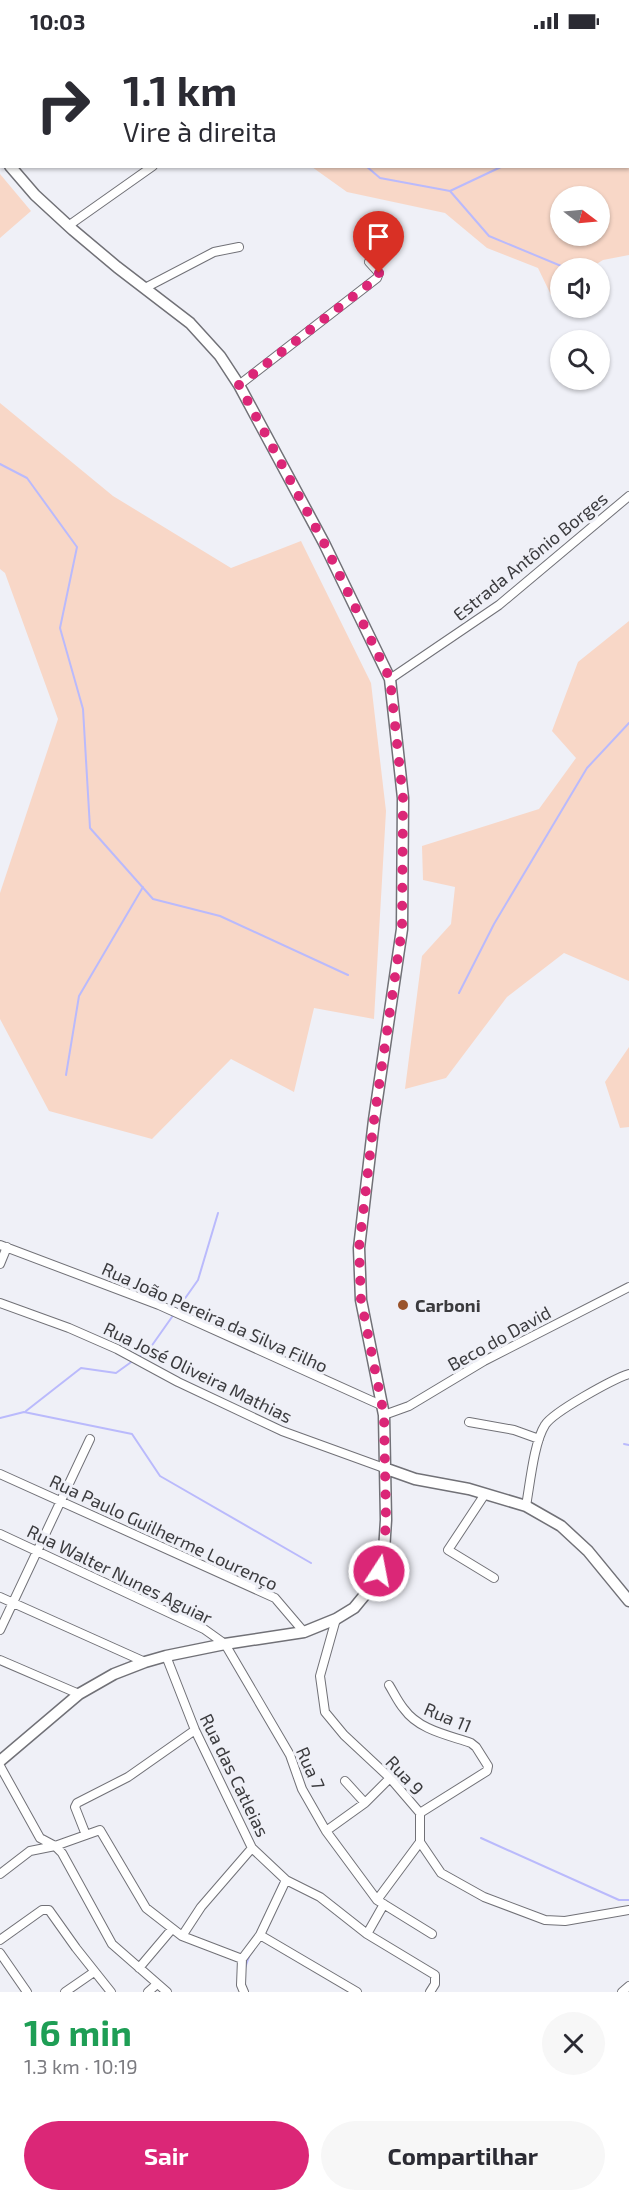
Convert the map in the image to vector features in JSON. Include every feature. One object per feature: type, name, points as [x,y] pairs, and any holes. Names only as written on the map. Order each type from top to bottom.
[{"type":"main road","points":[[0,1761],[79,1694],[114,1674],[166,1656],[304,1632],[336,1620],[354,1608],[369,1591],[379,1571],[384,1551],[386,1520],[383,1410],[361,1300],[359,1248],[374,1120],[402,929],[403,798],[390,679],[324,543],[239,385],[220,356],[190,323],[68,226],[35,195],[12,168]]},
{"type":"main road","points":[[384,1468],[415,1479],[485,1494],[526,1506],[561,1526],[588,1551],[629,1601]]},
{"type":"street","points":[[68,226],[150,168]]},
{"type":"street","points":[[145,288],[214,252],[239,247]]},
{"type":"street","points":[[239,385],[377,278],[379,273],[369,262]]},
{"type":"street","name":"Estrada Antônio Borges","points":[[390,679],[499,605],[629,496]]},
{"type":"street","points":[[0,1264],[4,1246]]},
{"type":"street","name":"Rua João Pereira da Silva Filho","points":[[4,1246],[159,1305],[383,1410]]},
{"type":"street","name":"Beco do David","points":[[383,1410],[422,1400],[484,1361],[629,1287]]},
{"type":"street","name":"Rua José Oliveira Mathias","points":[[0,1303],[108,1345],[178,1382],[282,1431],[384,1468]]},
{"type":"street","points":[[526,1506],[539,1439],[546,1423],[593,1391],[629,1374]]},
{"type":"street","points":[[469,1422],[514,1430],[539,1439]]},
{"type":"street","points":[[0,1630],[90,1439]]},
{"type":"street","name":"Rua Paulo Guilherme Lourenço","points":[[0,1474],[275,1598],[304,1632]]},
{"type":"street","points":[[485,1494],[447,1550],[494,1578]]},
{"type":"street","name":"Rua Walter Nunes Aguiar","points":[[0,1534],[204,1629],[225,1644]]},
{"type":"street","points":[[0,1597],[145,1662]]},
{"type":"street","name":"Rua 9","points":[[336,1620],[320,1676],[325,1712],[344,1735],[390,1778],[420,1813],[420,1842]]},
{"type":"street","name":"Rua 7","points":[[225,1644],[290,1755],[302,1789],[326,1831],[380,1902]]},
{"type":"street","name":"Rua das Catleias","points":[[166,1656],[195,1730],[252,1848],[286,1880],[320,1896],[367,1934],[435,1975],[435,1984],[430,1992]]},
{"type":"street","points":[[0,1660],[79,1694]]},
{"type":"street","name":"Rua 11","points":[[389,1684],[403,1708],[412,1718],[429,1729],[471,1743],[477,1747],[488,1766],[487,1771],[420,1813]]},
{"type":"street","points":[[86,1835],[76,1812],[77,1803],[128,1777],[195,1730]]},
{"type":"street","points":[[0,1766],[40,1838],[55,1846],[62,1853],[112,1944],[167,1992]]},
{"type":"street","points":[[326,1831],[365,1803],[390,1778]]},
{"type":"street","points":[[345,1781],[365,1803]]},
{"type":"street","points":[[0,1874],[30,1851],[55,1846],[100,1830],[146,1908],[182,1936],[242,1959]]},
{"type":"street","points":[[367,1934],[380,1902],[420,1842],[441,1873],[456,1883],[484,1897],[545,1920],[565,1921],[629,1910]]},
{"type":"street","points":[[182,1936],[201,1907],[252,1848]]},
{"type":"street","points":[[244,1992],[242,1959],[260,1935],[286,1880]]},
{"type":"street","points":[[380,1902],[432,1934]]},
{"type":"street","points":[[0,1940],[42,1910],[49,1910],[111,1992]]},
{"type":"street","points":[[139,1968],[172,1929]]},
{"type":"street","points":[[260,1935],[356,1992]]},
{"type":"street","points":[[0,1953],[27,1992]]},
{"type":"street","points":[[65,1992],[94,1972]]},
{"type":"street","points":[[148,1992],[157,1984]]},
{"type":"street","points":[[622,1992],[629,1986]]},
{"type":"shaded area","points":[[313,168],[629,168],[629,255],[610,259],[550,258],[550,293],[538,268],[487,248],[445,213],[347,192]]},
{"type":"shaded area","points":[[0,174],[31,211],[0,238]]},
{"type":"shaded area","points":[[0,403],[113,496],[231,568],[301,541],[371,683],[386,811],[374,1019],[314,1008],[294,1092],[231,1059],[152,1139],[49,1111],[0,1019],[0,893],[58,719],[5,573],[0,569]]},
{"type":"shaded area","points":[[629,621],[629,981],[564,953],[507,997],[446,1078],[405,1089],[422,956],[451,924],[455,887],[423,880],[422,846],[539,809],[576,758],[552,731],[578,662]]},
{"type":"shaded area","points":[[629,1047],[629,1127],[620,1128],[605,1082]]},
{"type":"waterway","points":[[368,168],[380,178],[450,191],[499,168]]},
{"type":"waterway","points":[[450,191],[489,236],[550,261]]},
{"type":"waterway","points":[[0,464],[27,478],[77,547],[60,628],[83,709],[90,828],[153,899],[220,916],[348,975]]},
{"type":"waterway","points":[[459,993],[494,924],[587,768],[629,723]]},
{"type":"waterway","points":[[66,1075],[79,996],[143,887]]},
{"type":"waterway","points":[[139,1357],[148,1351],[198,1280],[218,1213]]},
{"type":"waterway","points":[[26,1411],[81,1368],[116,1373],[134,1360]]},
{"type":"waterway","points":[[0,1418],[24,1412],[132,1434],[160,1476],[311,1563]]},
{"type":"waterway","points":[[624,1444],[629,1445]]},
{"type":"waterway","points":[[481,1838],[619,1900],[629,1900]]},
{"type":"waterway","points":[[276,1893],[282,1879]]},
{"type":"waterway","points":[[245,1968],[250,1954]]},
{"type":"place","name":"Carboni","points":[[403,1305]]},
{"type":"route","points":[[379,273],[377,278],[239,385],[324,543],[390,679],[403,798],[402,929],[374,1120],[359,1248],[361,1300],[384,1415],[386,1520],[384,1551],[379,1571]]}]
